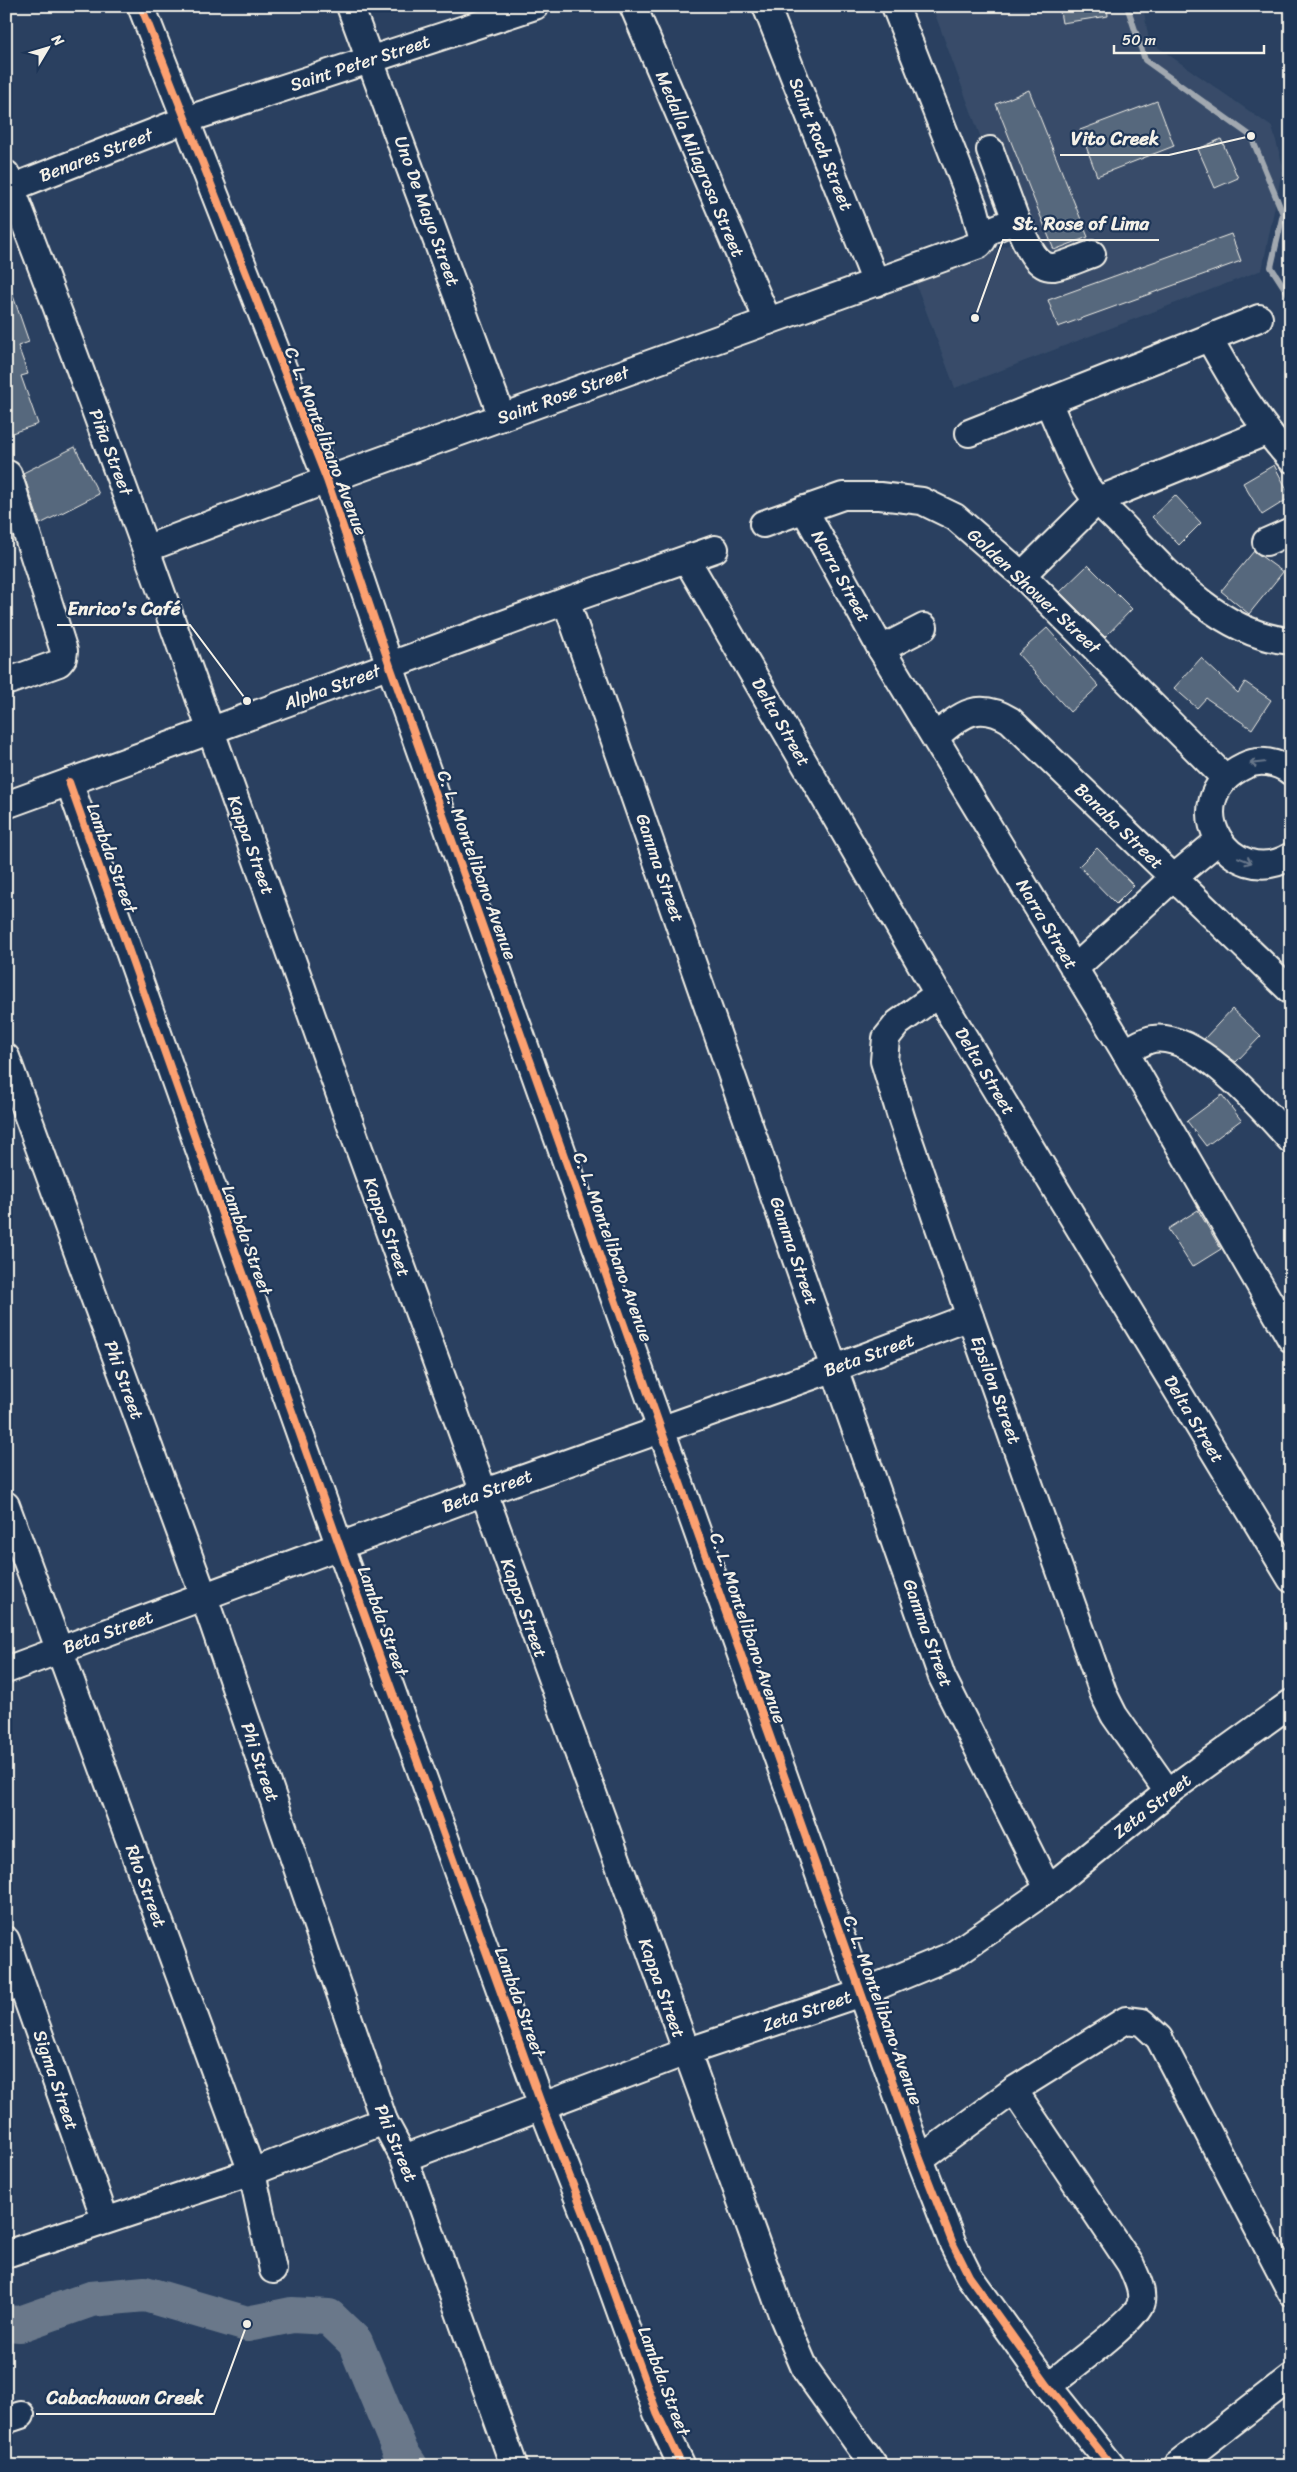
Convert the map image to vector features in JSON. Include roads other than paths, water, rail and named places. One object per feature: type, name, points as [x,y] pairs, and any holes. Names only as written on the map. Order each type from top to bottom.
[{"type":"street","name":"C. L. Montelibano Avenue","points":[[141,6],[327,480],[390,666],[920,2159],[953,2244],[969,2276],[1048,2386],[1112,2466]]},
{"type":"street","name":"Uno De Mayo Street","points":[[350,6],[502,417]]},
{"type":"street","name":"Saint Peter Street","points":[[185,120],[535,6]]},
{"type":"street","name":"Medalla Milagrosa Street","points":[[633,6],[768,322]]},
{"type":"street","name":"Saint Roch Street","points":[[766,6],[876,282]]},
{"type":"street","points":[[896,6],[975,210],[980,240]]},
{"type":"street","name":"Benares Street","points":[[8,184],[185,120]]},
{"type":"street","points":[[990,150],[1016,220],[1037,259],[1053,267],[1092,254]]},
{"type":"street","name":"Piña Street","points":[[8,184],[148,548],[211,732]]},
{"type":"street","name":"Saint Rose Street","points":[[148,548],[327,480],[876,282],[980,240],[1016,220]]},
{"type":"street","points":[[969,433],[1259,318]]},
{"type":"street","points":[[1209,338],[1235,385],[1266,432],[1291,459]]},
{"type":"street","points":[[1048,402],[1084,483],[1158,564],[1195,597],[1220,615],[1252,632],[1275,640],[1291,641]]},
{"type":"street","points":[[1022,575],[1098,500],[1266,432]]},
{"type":"street","points":[[6,682],[52,666],[63,658],[64,651],[8,474]]},
{"type":"street","name":"Golden Shower Street","points":[[804,509],[843,496],[880,496],[922,501],[955,517],[1022,575],[1224,777]]},
{"type":"street","points":[[763,524],[804,509]]},
{"type":"street","name":"Narra Street","points":[[804,509],[881,649],[1126,1052],[1291,1339]]},
{"type":"street","points":[[1266,542],[1291,531]]},
{"type":"street","name":"Alpha Street","points":[[6,805],[211,732],[566,601],[715,549]]},
{"type":"street","name":"Delta Street","points":[[687,560],[938,994],[1291,1579]]},
{"type":"street","name":"Gamma Street","points":[[566,601],[942,1677],[1048,1889]]},
{"type":"street","points":[[881,649],[924,627]]},
{"type":"street","name":"Banaba Street","points":[[935,737],[953,722],[974,710],[1000,714],[1010,720],[1172,879],[1291,992]]},
{"type":"street","name":"Kappa Street","points":[[211,732],[482,1493],[783,2317],[806,2371],[874,2466]]},
{"type":"street","points":[[1291,772],[1283,766],[1266,762],[1248,764],[1224,777],[1214,794],[1211,811],[1213,829],[1219,840],[1228,851],[1243,861],[1272,864],[1291,856]]},
{"type":"street","name":"Lambda Street","points":[[69,782],[340,1547],[542,2106],[596,2244],[657,2412],[682,2466]]},
{"type":"street","points":[[1074,969],[1172,879],[1219,840]]},
{"type":"street","name":"Epsilon Street","points":[[938,994],[898,1022],[886,1038],[884,1061],[902,1120],[970,1317],[1104,1695],[1114,1715],[1168,1792]]},
{"type":"street","points":[[1126,1052],[1152,1039],[1168,1040],[1188,1045],[1208,1058],[1250,1096],[1291,1140]]},
{"type":"street","name":"Phi Street","points":[[6,1057],[204,1597],[384,2121],[404,2158],[514,2466]]},
{"type":"street","name":"Beta Street","points":[[6,1670],[482,1493],[661,1428],[835,1368],[970,1317]]},
{"type":"street","name":"Rho Street","points":[[6,1505],[252,2172],[273,2270]]},
{"type":"street","name":"Zeta Street","points":[[404,2158],[686,2052],[861,1993],[953,1955],[1048,1889],[1168,1792],[1291,1703]]},
{"type":"street","name":"Sigma Street","points":[[6,1940],[105,2219]]},
{"type":"street","points":[[920,2159],[1014,2090],[1126,2020],[1142,2022],[1159,2038],[1291,2292]]},
{"type":"street","points":[[1014,2090],[1131,2266],[1141,2289],[1141,2303],[1131,2318],[1048,2386]]},
{"type":"street","points":[[6,2254],[105,2219],[252,2172],[384,2121]]},
{"type":"street","points":[[1176,2466],[1291,2377]]},
{"type":"waterway","points":[[1127,6],[1145,60],[1251,136],[1283,214],[1271,267],[1291,298]]},
{"type":"waterway","points":[[6,2323],[20,2324],[91,2299],[145,2294],[247,2324],[292,2315],[329,2317],[355,2342],[401,2453],[410,2466]]},
{"type":"place","name":"Vito Creek","points":[[1251,136]]},
{"type":"place","name":"St. Rose of Lima","points":[[975,318]]},
{"type":"place","name":"Enrico's Café","points":[[247,701]]},
{"type":"place","name":"Cabachawan Creek","points":[[247,2324]]}]
